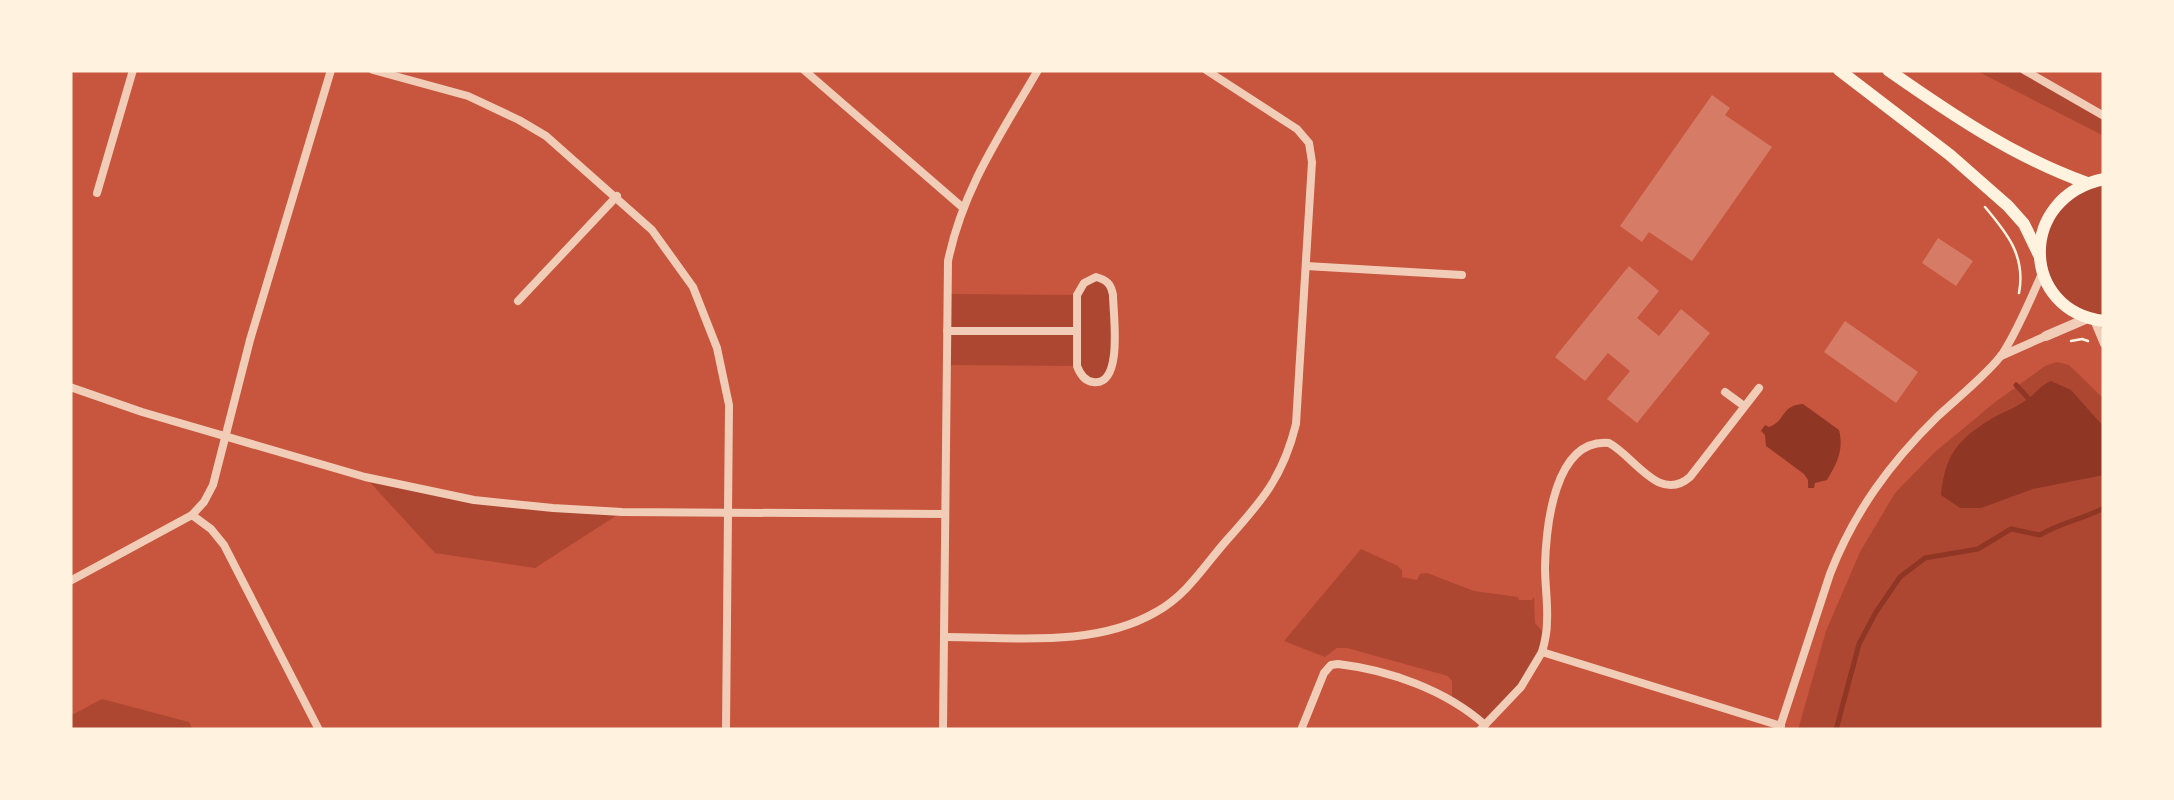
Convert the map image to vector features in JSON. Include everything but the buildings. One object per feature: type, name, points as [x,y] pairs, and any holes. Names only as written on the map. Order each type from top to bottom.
[{"type":"main road","points":[[1839,70],[1950,154],[2008,206],[2024,224],[2054,293],[2068,308],[2095,319]]},
{"type":"main road","points":[[1888,70],[1941,108],[2002,144],[2050,170],[2087,183]]},
{"type":"main road","points":[[2041,264],[2040,240],[2049,215],[2066,195],[2087,183],[2104,180]]},
{"type":"street","points":[[97,193],[133,70]]},
{"type":"street","points":[[70,581],[192,515],[204,502],[332,70]]},
{"type":"street","points":[[373,70],[468,96],[546,136],[652,230],[694,286],[709,322],[729,405],[726,730]]},
{"type":"street","points":[[804,70],[962,207]]},
{"type":"street","points":[[943,730],[948,261],[962,207],[974,180],[1038,70]]},
{"type":"street","points":[[944,638],[1062,638],[1118,629],[1158,612],[1195,581],[1246,521],[1289,454],[1296,424],[1310,143],[1297,129],[1206,70]]},
{"type":"street","points":[[2024,70],[2104,116]]},
{"type":"street","points":[[518,301],[617,196]]},
{"type":"street","points":[[1542,652],[1780,728],[1830,574],[1865,502],[1910,443],[2001,356],[2024,313],[2041,264]]},
{"type":"street","points":[[1306,266],[1462,275]]},
{"type":"street","points":[[1104,279],[1111,285],[1113,295],[1114,364],[1110,376],[1101,382],[1081,376],[1076,331],[1080,289],[1090,280],[1104,279]]},
{"type":"street","points":[[2001,356],[2095,319],[2104,344]]},
{"type":"street","points":[[947,331],[1076,331]]},
{"type":"street","points":[[70,387],[142,412],[365,476],[474,500],[622,512],[944,514]]},
{"type":"street","points":[[1301,730],[1324,673],[1338,664],[1434,690],[1464,706],[1482,727],[1521,687],[1542,652],[1548,621],[1548,534],[1559,482],[1574,455],[1592,443],[1609,443],[1659,484],[1682,484],[1759,388]]},
{"type":"street","points":[[1724,392],[1744,406]]},
{"type":"street","points":[[192,515],[211,528],[224,545],[319,730]]},
{"type":"path","points":[[1982,203],[2018,258],[2022,276],[2014,305],[2024,313]]},
{"type":"path","points":[[2046,336],[2054,344],[2082,339],[2090,342]]},
{"type":"shaded area","points":[[1975,70],[2024,70],[2104,116],[2104,136]]},
{"type":"shaded area","points":[[2104,179],[2104,321],[2094,320],[2054,293],[2040,257],[2056,205]]},
{"type":"shaded area","points":[[1104,279],[1113,295],[1110,376],[1091,382],[1077,366],[947,365],[947,294],[1076,295],[1084,283]]},
{"type":"shaded area","points":[[2057,362],[2069,365],[2104,399],[2104,730],[1798,730],[1826,631],[1860,552],[1895,493],[1935,452],[1994,403],[2045,366]]},
{"type":"shaded area","points":[[2051,381],[2071,390],[2104,427],[2104,475],[2033,489],[1981,508],[1960,508],[1941,495],[1946,469],[1961,442]]},
{"type":"shaded area","points":[[1803,404],[1839,430],[1840,437],[1834,468],[1827,480],[1815,483],[1814,488],[1808,488],[1804,474],[1766,446],[1761,431],[1791,407]]},
{"type":"shaded area","points":[[365,477],[474,500],[622,512],[535,568],[435,553]]},
{"type":"shaded area","points":[[1361,549],[1398,566],[1402,577],[1417,580],[1420,574],[1427,573],[1474,591],[1519,600],[1534,597],[1535,623],[1546,635],[1531,673],[1485,725],[1452,700],[1452,681],[1448,676],[1347,648],[1337,648],[1325,657],[1284,641]]},
{"type":"shaded area","points":[[102,699],[189,722],[193,730],[70,730],[70,716]]},
{"type":"waterway","points":[[2016,385],[2029,399]]},
{"type":"waterway","points":[[1836,730],[1859,644],[1900,577],[1925,558],[1978,549],[2011,529],[2040,535],[2104,508]]}]
